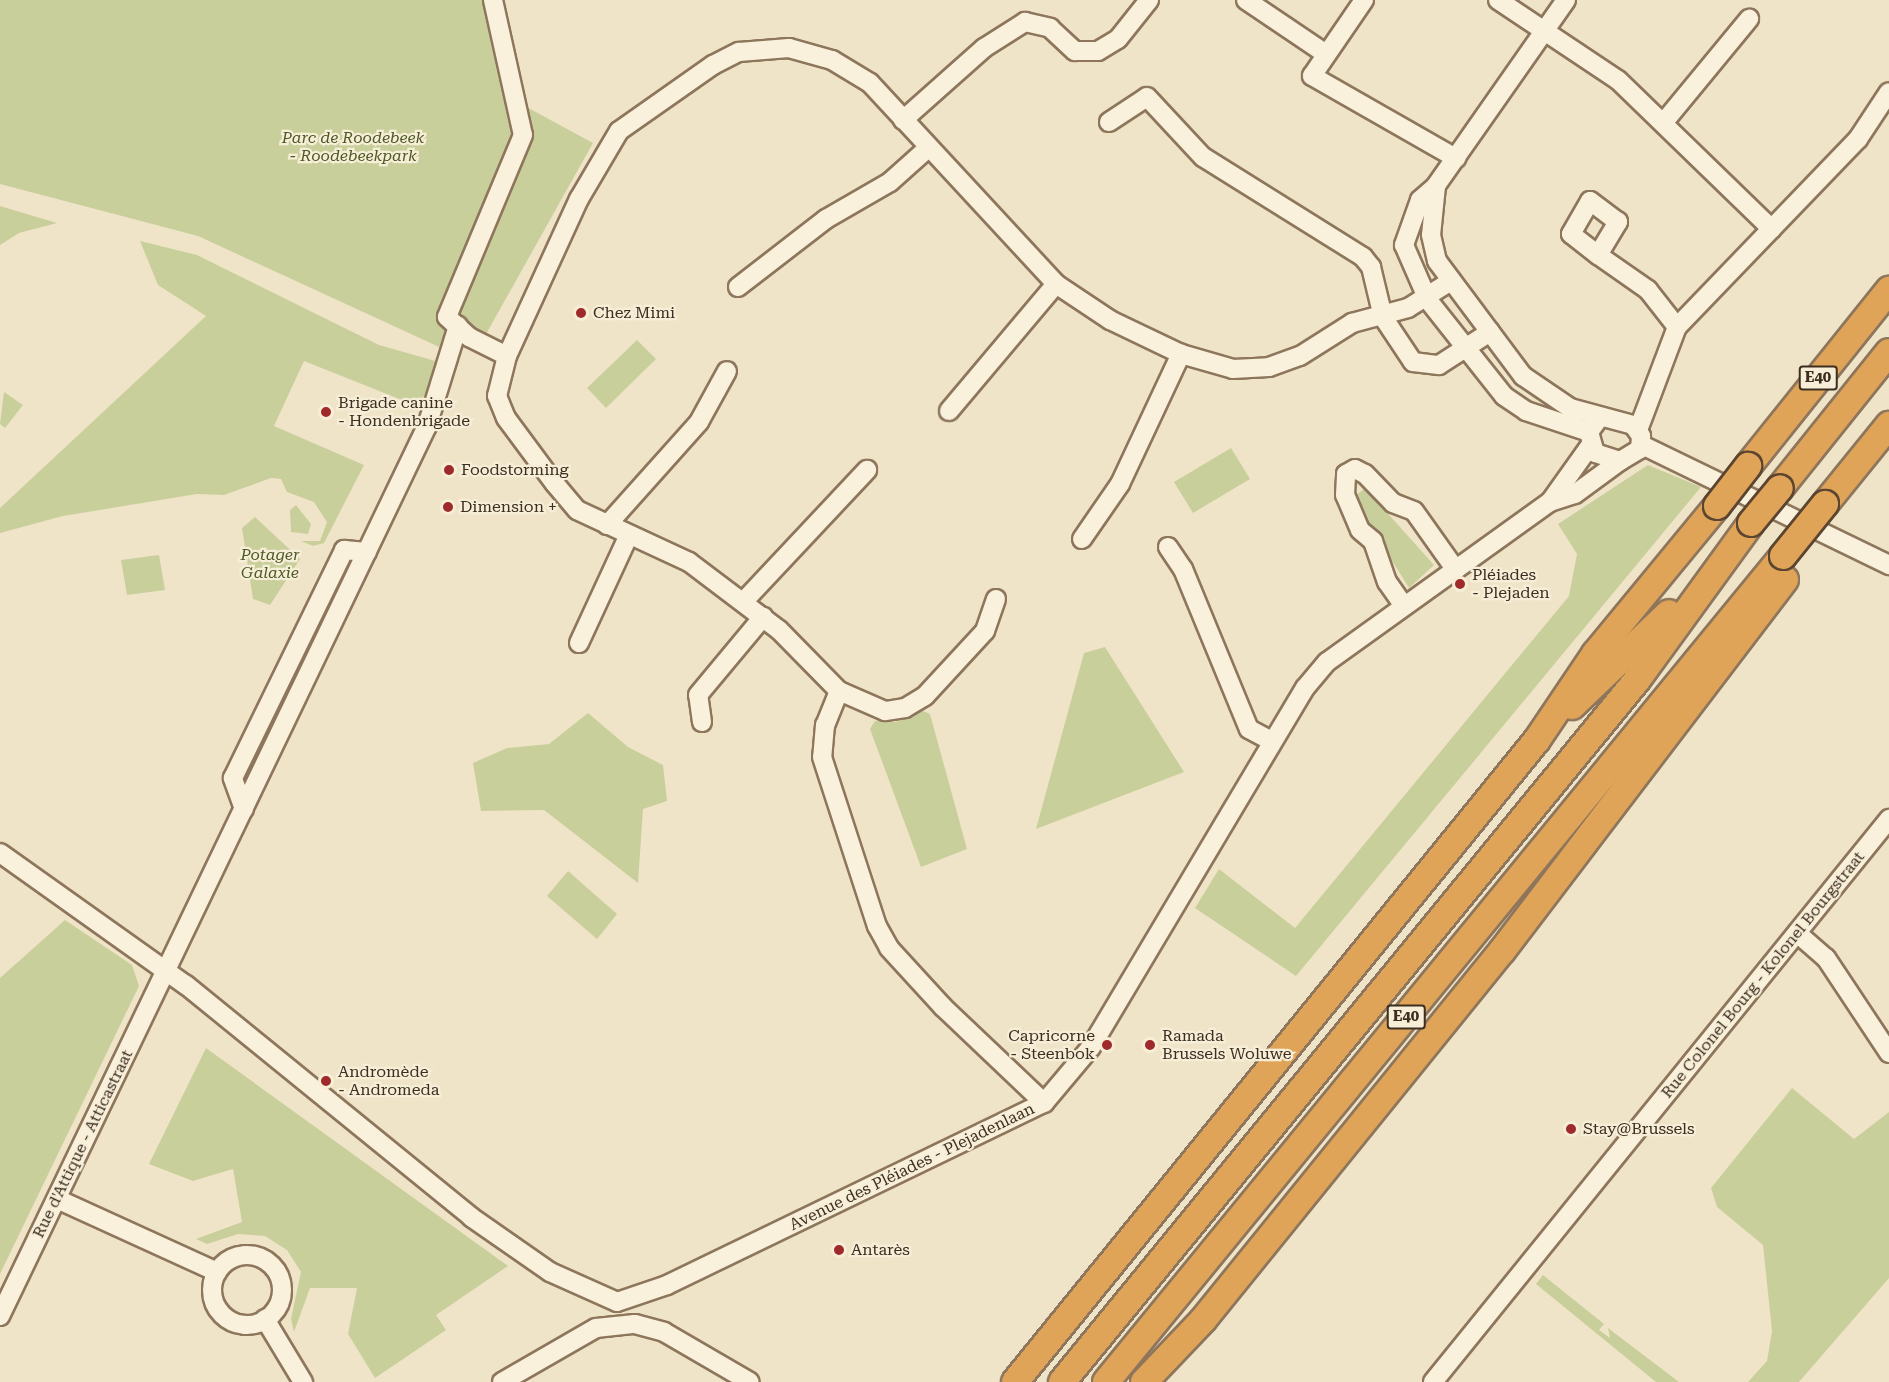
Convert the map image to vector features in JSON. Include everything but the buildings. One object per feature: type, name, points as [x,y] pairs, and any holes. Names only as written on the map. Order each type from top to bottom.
[{"type":"highway","name":"E40","points":[[1016,1377],[1537,740],[1595,654],[1717,506],[1889,290]]},
{"type":"highway","name":"E40","points":[[1062,1382],[1637,680],[1707,576],[1889,352]]},
{"type":"highway","name":"E40","points":[[1106,1382],[1789,561],[1831,508],[1889,425]]},
{"type":"highway","name":"E40","points":[[1831,508],[1889,448]]},
{"type":"highway","name":"E40","points":[[1144,1382],[1203,1320],[1502,951],[1789,561]]},
{"type":"highway","name":"E40","points":[[1537,740],[1707,576]]},
{"type":"highway","points":[[1162,1382],[1203,1320]]},
{"type":"street","points":[[494,0],[523,135],[447,316],[458,326],[507,356]]},
{"type":"street","points":[[903,120],[984,48],[1025,22],[1050,28],[1075,51],[1098,51],[1118,39],[1149,0]]},
{"type":"street","points":[[1246,0],[1326,54]]},
{"type":"street","points":[[1364,0],[1312,76],[1456,158]]},
{"type":"street","points":[[1498,0],[1618,81],[1664,122],[1772,229]]},
{"type":"street","points":[[1566,0],[1409,222],[1404,245],[1410,268],[1428,300],[1504,396],[1526,411],[1593,432],[1625,420],[1640,437],[1888,564]]},
{"type":"street","points":[[1664,122],[1749,19]]},
{"type":"street","points":[[996,599],[986,631],[925,696],[905,708],[885,711],[838,691],[763,617],[689,562],[628,537],[577,510],[506,418],[497,396],[507,356],[606,146],[713,65],[764,48],[821,57],[870,83],[1056,284],[1110,320],[1181,354],[1233,369],[1269,367],[1300,356],[1352,323],[1383,317],[1428,300],[1451,281]]},
{"type":"street","points":[[1640,437],[1677,327],[1858,139],[1889,92]]},
{"type":"street","points":[[1109,122],[1148,97],[1203,157],[1363,257],[1371,267],[1383,317],[1401,347],[1422,365],[1439,365],[1468,350],[1490,332]]},
{"type":"street","points":[[738,287],[826,219],[890,182],[928,147]]},
{"type":"street","points":[[1436,186],[1431,235],[1437,261],[1490,332],[1538,389],[1593,432],[1600,456],[1620,461]]},
{"type":"street","points":[[1598,255],[1648,290],[1677,327]]},
{"type":"street","points":[[949,411],[1056,284]]},
{"type":"street","name":"Rue d'Attique - Atticastraat","points":[[0,1316],[427,426],[458,326]]},
{"type":"street","points":[[1082,539],[1120,484],[1181,354]]},
{"type":"street","points":[[607,525],[699,422],[727,371]]},
{"type":"street","name":"Avenue des Pléiades - Plejadenlaan","points":[[1550,502],[1593,432]]},
{"type":"street","name":"Avenue des Pléiades - Plejadenlaan","points":[[166,972],[471,1217],[550,1272],[617,1302],[667,1286],[1044,1103],[1091,1047],[1272,741],[1327,662],[1550,502],[1575,494],[1620,461],[1640,437]]},
{"type":"street","points":[[744,601],[867,470]]},
{"type":"street","points":[[1404,606],[1387,582],[1373,541],[1360,530],[1345,495],[1346,474],[1355,470],[1365,474],[1393,502],[1414,511],[1456,570]]},
{"type":"street","points":[[579,643],[628,537]]},
{"type":"street","points":[[1168,547],[1183,569],[1249,729],[1272,741]]},
{"type":"street","points":[[702,722],[698,695],[763,617]]},
{"type":"street","points":[[838,691],[825,725],[822,757],[877,926],[889,948],[943,1007],[1044,1103]]},
{"type":"street","name":"Rue Colonel Bourg - Kolonel Bourgstraat","points":[[1433,1382],[1889,819]]},
{"type":"street","points":[[0,853],[166,972]]},
{"type":"street","points":[[1797,933],[1826,958],[1889,1053]]},
{"type":"street","points":[[57,1199],[217,1272]]},
{"type":"street","points":[[243,1255],[272,1265],[281,1296],[265,1320],[246,1325],[220,1313],[212,1293],[217,1272],[243,1255]]},
{"type":"street","points":[[265,1320],[303,1382]]},
{"type":"street","points":[[502,1382],[596,1328],[651,1326],[750,1382]]},
{"type":"green space","name":"Parc de Roodebeek - Roodebeekpark","points":[[0,0],[487,0],[515,133],[445,317],[454,329],[450,352],[198,236],[0,184]]},
{"type":"green space","points":[[521,104],[593,143],[485,336],[453,317],[529,131]]},
{"type":"green space","points":[[0,206],[57,223],[19,233],[0,245]]},
{"type":"green space","points":[[140,241],[197,255],[379,345],[446,364],[417,406],[304,361],[274,426],[364,465],[324,543],[313,546],[301,541],[320,541],[327,522],[314,502],[287,492],[281,479],[271,478],[224,495],[197,494],[63,516],[0,533],[0,508],[206,316],[158,285]]},
{"type":"green space","points":[[637,340],[656,359],[606,408],[587,388]]},
{"type":"green space","points":[[4,392],[23,405],[5,428],[0,424]]},
{"type":"green space","points":[[1231,448],[1250,479],[1193,513],[1174,482]]},
{"type":"green space","points":[[1648,465],[1701,487],[1296,976],[1195,908],[1219,869],[1295,928],[1569,596],[1577,554],[1558,524]]},
{"type":"green space","points":[[1365,488],[1434,565],[1409,588],[1353,498]]},
{"type":"green space","points":[[296,505],[311,524],[308,534],[291,532],[290,510]]},
{"type":"green space","name":"Potager Galaxie","points":[[255,517],[300,559],[270,605],[253,599],[242,528]]},
{"type":"green space","points":[[159,555],[165,590],[127,595],[121,560]]},
{"type":"green space","points":[[1105,647],[1184,772],[1036,829],[1084,653]]},
{"type":"green space","points":[[923,711],[930,714],[967,849],[921,867],[870,729],[875,721],[896,722]]},
{"type":"green space","points":[[588,713],[628,747],[663,765],[667,801],[643,809],[638,883],[544,810],[481,811],[473,763],[507,748],[549,744]]},
{"type":"green space","points":[[568,871],[617,914],[597,939],[547,896]]},
{"type":"green space","points":[[65,920],[132,965],[139,986],[0,1274],[0,978]]},
{"type":"green space","points":[[206,1048],[508,1266],[436,1315],[446,1330],[375,1378],[348,1334],[357,1288],[310,1288],[294,1332],[291,1319],[301,1272],[287,1250],[265,1236],[238,1234],[207,1244],[196,1239],[242,1222],[233,1169],[193,1181],[149,1164]]},
{"type":"green space","points":[[1792,1088],[1854,1139],[1889,1112],[1889,1278],[1799,1382],[1748,1382],[1767,1361],[1772,1331],[1763,1245],[1717,1207],[1711,1188]]},
{"type":"green space","points":[[1543,1275],[1604,1324],[1599,1330],[1610,1338],[1608,1328],[1679,1382],[1656,1382],[1536,1284]]},
{"type":"place","name":"Chez Mimi","points":[[581,313]]},
{"type":"place","name":"Brigade canine - Hondenbrigade","points":[[326,412]]},
{"type":"place","name":"Foodstorming","points":[[449,470]]},
{"type":"place","name":"Dimension +","points":[[448,507]]},
{"type":"place","name":"Pléiades - Plejaden","points":[[1460,584]]},
{"type":"place","name":"Capricorne - Steenbok","points":[[1107,1045]]},
{"type":"place","name":"Ramada Brussels Woluwe","points":[[1150,1045]]},
{"type":"place","name":"Andromède - Andromeda","points":[[326,1081]]},
{"type":"place","name":"Stay@Brussels","points":[[1571,1129]]},
{"type":"place","name":"Antarès","points":[[839,1250]]}]
